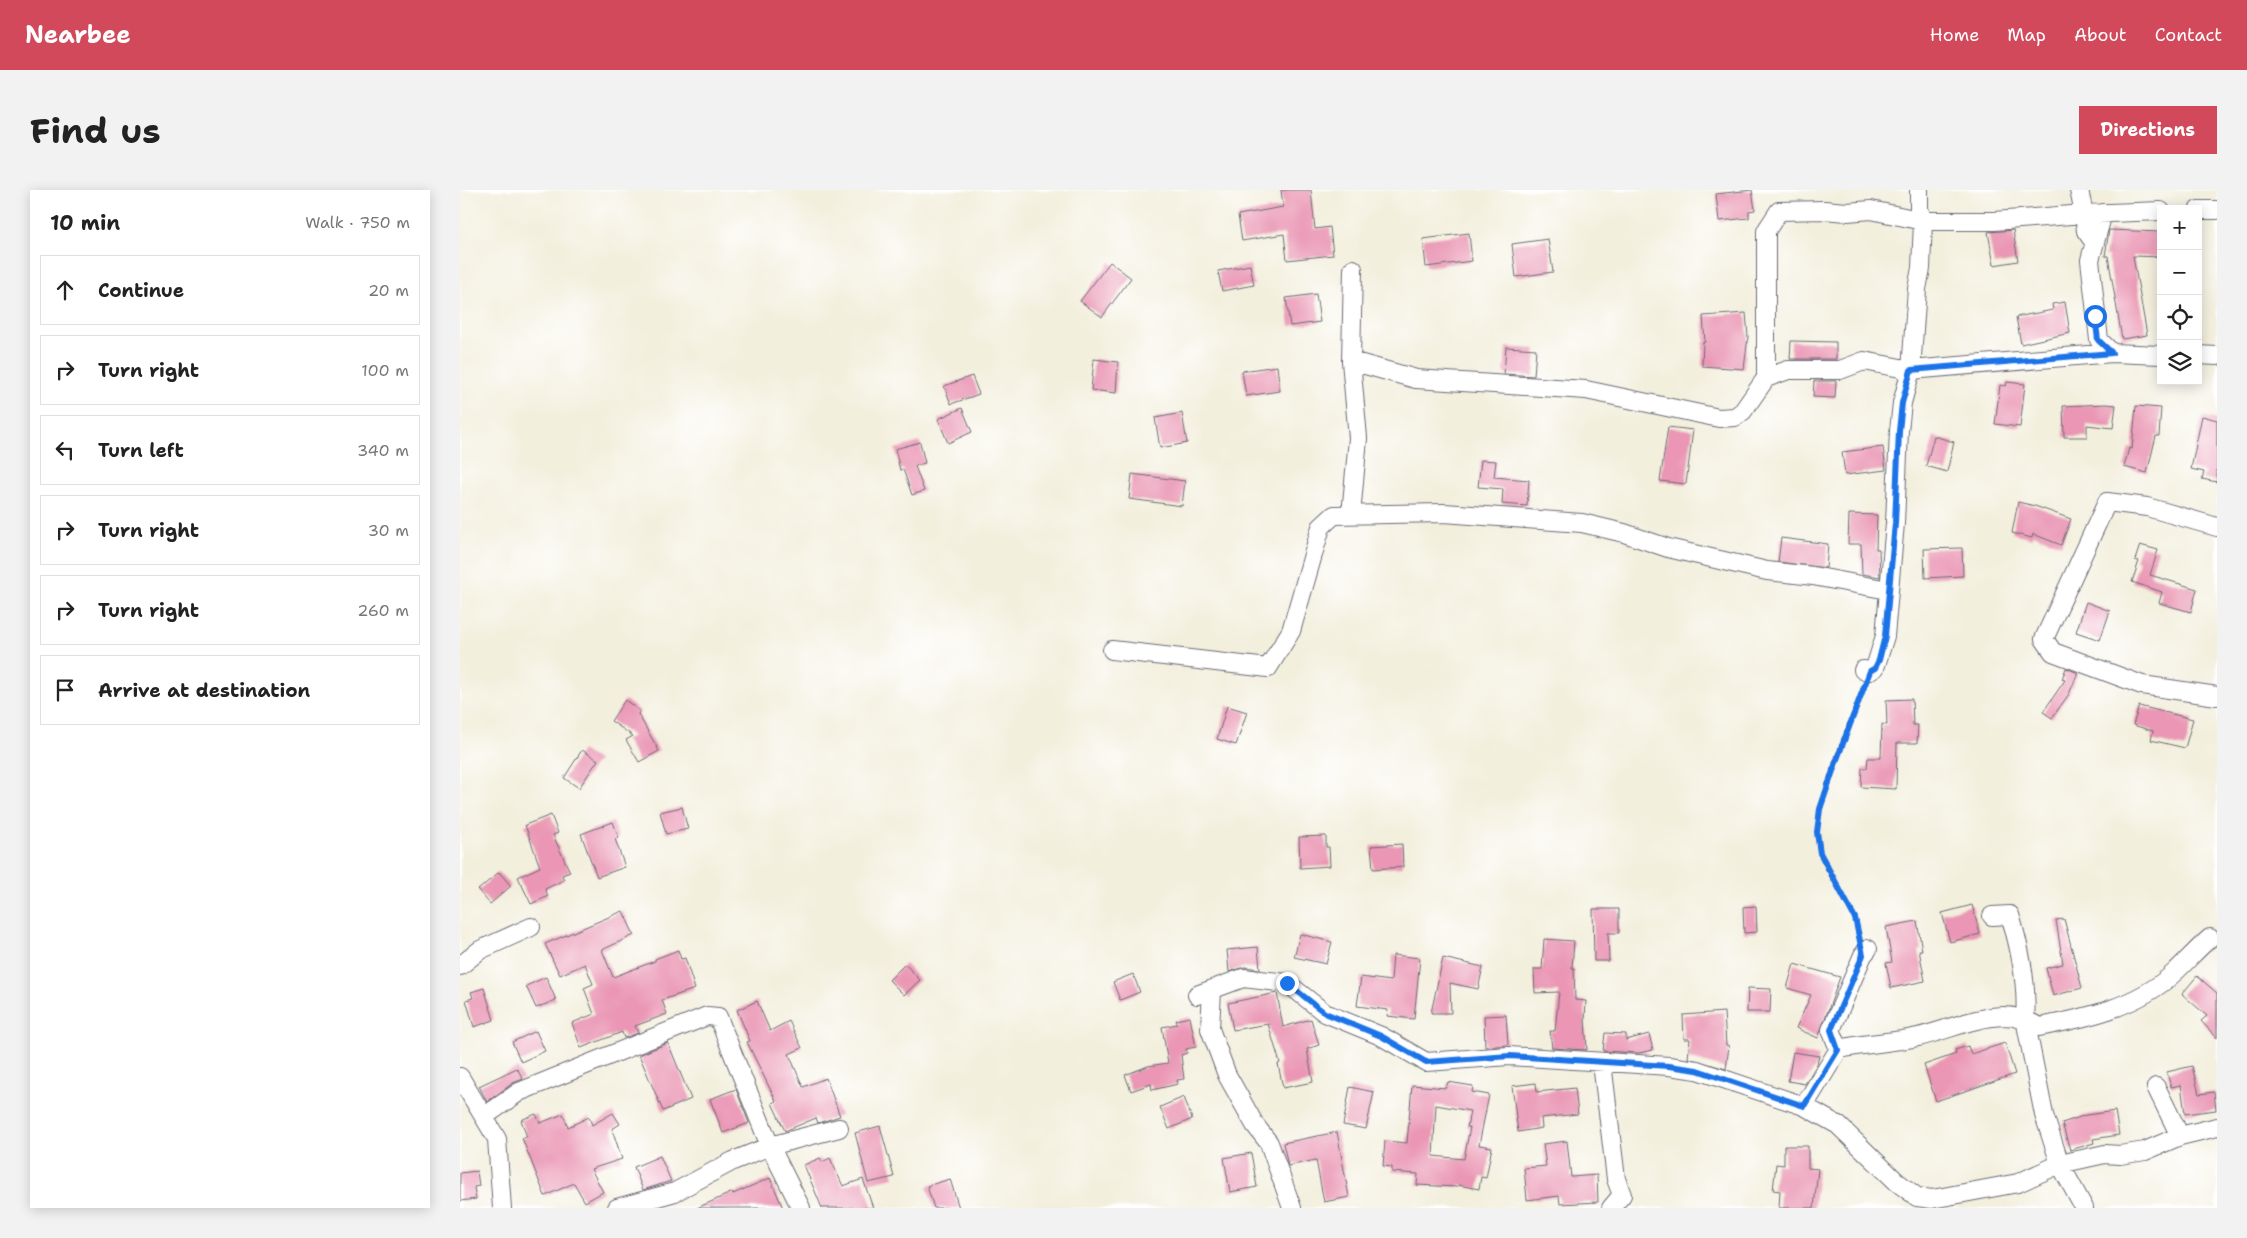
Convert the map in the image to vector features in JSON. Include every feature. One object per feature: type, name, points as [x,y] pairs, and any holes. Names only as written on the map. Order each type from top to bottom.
[{"type":"street","points":[[1866,670],[1875,668],[1885,636],[1895,523],[1899,431],[1902,403],[1911,370],[1917,290],[1921,268],[1923,221],[1919,209],[1919,190]]},
{"type":"street","points":[[2079,190],[2086,231],[2094,242]]},
{"type":"street","points":[[1351,361],[1416,379],[1586,390],[1719,418],[1735,417],[1743,411],[1766,378],[1766,231],[1779,211],[1824,210],[1846,212],[1871,210],[1923,221],[1994,221],[2084,214],[2157,211]]},
{"type":"street","points":[[2202,210],[2217,210]]},
{"type":"street","points":[[2103,213],[2090,260],[2098,340],[2112,353]]},
{"type":"street","points":[[1351,515],[1358,438],[1351,361],[1353,269]]},
{"type":"street","points":[[1766,378],[1788,370],[1840,370],[1864,360],[1911,370],[2112,353],[2157,355]]},
{"type":"street","points":[[2202,355],[2217,356]]},
{"type":"street","points":[[2217,527],[2148,507],[2107,502],[2044,639],[2053,652],[2136,682],[2217,696]]},
{"type":"street","points":[[1112,650],[1268,668],[1291,631],[1322,527],[1334,515],[1444,513],[1582,523],[1624,533],[1668,548],[1767,571],[1813,576],[1888,590]]},
{"type":"street","points":[[1992,916],[2010,915],[2019,945],[2026,1006],[2025,1019],[2044,1115],[2060,1164],[2084,1208]]},
{"type":"street","points":[[460,966],[480,950],[531,927]]},
{"type":"street","points":[[1804,1106],[1838,1050],[1856,1045],[1916,1037],[1985,1018],[2004,1016],[2025,1019],[2039,1026],[2110,1010],[2145,995],[2173,974],[2210,938]]},
{"type":"street","points":[[1838,1050],[1831,1030],[1865,952]]},
{"type":"street","points":[[1292,1208],[1269,1143],[1255,1125],[1227,1075],[1210,1029],[1205,992],[1243,978],[1287,983],[1325,1013],[1381,1036],[1426,1062],[1510,1056],[1669,1066],[1697,1070],[1804,1106],[1838,1125],[1897,1182],[1917,1197],[1932,1199],[2018,1183],[2060,1164],[2105,1154],[2120,1155],[2145,1151],[2180,1136],[2217,1127]]},
{"type":"street","points":[[485,1116],[519,1092],[707,1016],[718,1017],[770,1146],[801,1208]]},
{"type":"street","points":[[1602,1063],[1620,1204]]},
{"type":"street","points":[[460,1077],[497,1139],[500,1158],[502,1208]]},
{"type":"street","points":[[2156,1087],[2180,1136]]},
{"type":"street","points":[[617,1208],[674,1192],[733,1161],[770,1146],[839,1128]]},
{"type":"path","points":[[1865,952],[1855,918],[1820,853],[1817,832],[1820,809],[1866,670]]},
{"type":"building","points":[[1281,190],[1311,190],[1315,229],[1330,227],[1333,255],[1287,260],[1284,234],[1242,241],[1238,215],[1283,207]]},
{"type":"building","points":[[1752,190],[1755,210],[1749,211],[1749,218],[1719,221],[1716,194]]},
{"type":"building","points":[[2013,230],[2018,261],[1994,265],[1988,232]]},
{"type":"building","points":[[2109,230],[2157,232],[2157,257],[2133,256],[2147,335],[2122,339],[2108,256],[2105,256]]},
{"type":"building","points":[[1469,233],[1472,261],[1426,267],[1423,239]]},
{"type":"building","points":[[1548,239],[1553,272],[1516,277],[1512,244]]},
{"type":"building","points":[[1110,262],[1131,278],[1102,317],[1080,301]]},
{"type":"building","points":[[1250,265],[1254,285],[1222,291],[1218,271]]},
{"type":"building","points":[[1316,294],[1320,322],[1290,326],[1286,298]]},
{"type":"building","points":[[2065,302],[2070,333],[2021,344],[2016,317],[2053,310],[2052,304]]},
{"type":"building","points":[[1746,313],[1748,337],[1744,369],[1702,366],[1703,342],[1705,342],[1703,316]]},
{"type":"building","points":[[1791,341],[1836,342],[1836,359],[1790,359]]},
{"type":"building","points":[[1506,347],[1536,349],[1534,376],[1504,374]]},
{"type":"building","points":[[1094,359],[1118,362],[1116,393],[1091,390]]},
{"type":"building","points":[[1277,366],[1280,391],[1246,396],[1242,371]]},
{"type":"building","points":[[972,376],[979,394],[951,404],[944,386]]},
{"type":"building","points":[[1814,381],[1836,381],[1835,398],[1813,397]]},
{"type":"building","points":[[2007,382],[2025,384],[2020,427],[1995,424],[2000,385],[2006,386]]},
{"type":"building","points":[[2116,405],[2113,428],[2087,425],[2087,437],[2064,437],[2063,406]]},
{"type":"building","points":[[2136,406],[2161,408],[2159,436],[2156,436],[2147,473],[2124,467],[2129,448],[2132,449]]},
{"type":"building","points":[[962,408],[972,432],[948,443],[938,419]]},
{"type":"building","points":[[1182,413],[1187,443],[1160,448],[1155,418]]},
{"type":"building","points":[[2202,416],[2217,420],[2217,482],[2202,479],[2204,472],[2191,469]]},
{"type":"building","points":[[1668,427],[1693,430],[1686,484],[1660,481]]},
{"type":"building","points":[[1934,436],[1954,442],[1947,472],[1926,466]]},
{"type":"building","points":[[920,442],[925,463],[915,466],[924,491],[912,495],[903,469],[900,470],[895,449]]},
{"type":"building","points":[[1883,447],[1886,470],[1845,475],[1842,452]]},
{"type":"building","points":[[1481,460],[1496,461],[1494,477],[1529,480],[1527,506],[1502,504],[1503,489],[1478,487]]},
{"type":"building","points":[[1132,474],[1185,481],[1182,506],[1129,499]]},
{"type":"building","points":[[2018,502],[2071,519],[2061,545],[2033,534],[2032,538],[2012,533]]},
{"type":"building","points":[[1849,514],[1877,515],[1876,549],[1879,549],[1880,577],[1862,574],[1861,544],[1848,544]]},
{"type":"building","points":[[1781,538],[1828,544],[1826,568],[1778,562]]},
{"type":"building","points":[[2140,545],[2158,550],[2150,575],[2197,589],[2191,612],[2159,603],[2162,592],[2132,582],[2139,561],[2135,560]]},
{"type":"building","points":[[1962,548],[1963,576],[1925,578],[1924,549]]},
{"type":"building","points":[[2086,602],[2110,611],[2100,640],[2076,632]]},
{"type":"building","points":[[2066,668],[2078,673],[2069,694],[2052,718],[2043,712],[2065,680],[2062,679]]},
{"type":"building","points":[[1912,699],[1913,725],[1918,725],[1917,743],[1897,743],[1896,789],[1861,787],[1862,768],[1867,768],[1868,758],[1881,758],[1882,724],[1887,725],[1886,700]]},
{"type":"building","points":[[625,700],[640,711],[638,714],[659,751],[639,762],[626,740],[633,736],[611,721]]},
{"type":"building","points":[[1227,706],[1247,712],[1236,745],[1217,739]]},
{"type":"building","points":[[2139,706],[2193,719],[2185,748],[2151,740],[2153,731],[2133,725]]},
{"type":"building","points":[[582,750],[598,760],[579,788],[564,778]]},
{"type":"building","points":[[682,807],[688,829],[666,834],[660,812]]},
{"type":"building","points":[[551,815],[558,833],[553,835],[570,872],[562,875],[564,880],[545,889],[548,896],[531,904],[518,877],[540,867],[525,825]]},
{"type":"building","points":[[613,822],[619,838],[615,839],[625,867],[597,877],[581,834]]},
{"type":"building","points":[[1326,836],[1326,847],[1329,847],[1330,866],[1300,868],[1299,837]]},
{"type":"building","points":[[1402,844],[1403,867],[1373,869],[1371,846]]},
{"type":"building","points":[[499,872],[511,886],[490,904],[478,890]]},
{"type":"building","points":[[1972,905],[1980,934],[1950,942],[1942,913]]},
{"type":"building","points":[[1756,906],[1757,932],[1744,933],[1743,907]]},
{"type":"building","points":[[1593,909],[1619,909],[1619,933],[1608,933],[1609,961],[1594,961]]},
{"type":"building","points":[[623,911],[634,935],[602,950],[613,977],[678,950],[681,959],[685,958],[695,989],[662,1000],[667,1014],[635,1026],[638,1033],[624,1038],[622,1032],[581,1048],[572,1023],[594,1014],[584,988],[593,984],[585,964],[560,975],[545,944]]},
{"type":"building","points":[[2064,919],[2082,988],[2053,996],[2046,968],[2063,964],[2056,920]]},
{"type":"building","points":[[1917,921],[1922,950],[1919,950],[1925,981],[1891,988],[1886,963],[1892,962],[1886,927]]},
{"type":"building","points":[[1300,934],[1332,942],[1326,964],[1294,957]]},
{"type":"building","points":[[1544,939],[1574,941],[1572,968],[1574,968],[1575,1000],[1586,1001],[1587,1050],[1552,1048],[1550,1031],[1555,1031],[1559,992],[1535,993],[1534,969],[1542,969]]},
{"type":"building","points":[[1258,947],[1260,969],[1244,967],[1229,972],[1227,950]]},
{"type":"building","points":[[1393,955],[1420,958],[1414,1019],[1387,1016],[1388,1010],[1357,1006],[1361,977],[1391,981]]},
{"type":"building","points":[[1443,958],[1483,967],[1478,989],[1450,983],[1451,1013],[1431,1013]]},
{"type":"building","points":[[905,964],[920,980],[904,995],[889,980]]},
{"type":"building","points":[[1794,964],[1840,977],[1818,1038],[1796,1028],[1811,995],[1787,988]]},
{"type":"building","points":[[1133,974],[1140,992],[1120,1000],[1113,982]]},
{"type":"building","points":[[2197,976],[2217,993],[2217,1038],[2201,1021],[2207,1016],[2182,994]]},
{"type":"building","points":[[546,977],[556,1000],[536,1008],[526,986]]},
{"type":"building","points":[[484,988],[494,1020],[474,1027],[466,1000],[473,998],[471,992]]},
{"type":"building","points":[[1748,988],[1771,989],[1770,1012],[1747,1012]]},
{"type":"building","points":[[1277,993],[1283,1027],[1311,1019],[1319,1045],[1307,1049],[1313,1082],[1283,1088],[1278,1064],[1280,1063],[1268,1024],[1233,1030],[1228,1003]]},
{"type":"building","points":[[757,1001],[770,1031],[789,1021],[802,1048],[789,1054],[803,1087],[826,1078],[840,1116],[818,1123],[816,1118],[785,1131],[772,1103],[776,1101],[747,1042],[750,1041],[737,1010]]},
{"type":"building","points":[[1724,1012],[1726,1045],[1729,1046],[1726,1069],[1688,1058],[1690,1039],[1684,1039],[1683,1015]]},
{"type":"building","points":[[1506,1015],[1508,1045],[1485,1047],[1484,1016]]},
{"type":"building","points":[[1190,1017],[1196,1047],[1186,1049],[1187,1053],[1181,1055],[1184,1079],[1177,1080],[1178,1084],[1152,1090],[1151,1084],[1131,1091],[1125,1075],[1148,1066],[1168,1063],[1162,1027],[1177,1024],[1176,1020]]},
{"type":"building","points":[[536,1031],[545,1051],[521,1062],[512,1042]]},
{"type":"building","points":[[1605,1033],[1626,1034],[1626,1040],[1649,1034],[1653,1050],[1639,1053],[1603,1051]]},
{"type":"building","points":[[668,1043],[691,1099],[663,1111],[639,1055]]},
{"type":"building","points":[[2005,1043],[2015,1074],[1936,1101],[1924,1065],[1956,1054],[1955,1050],[1968,1046],[1971,1054]]},
{"type":"building","points":[[1793,1052],[1819,1056],[1817,1064],[1805,1084],[1788,1081]]},
{"type":"building","points":[[2192,1066],[2199,1094],[2214,1092],[2216,1110],[2185,1114],[2181,1085],[2171,1087],[2167,1072]]},
{"type":"building","points":[[517,1068],[523,1079],[513,1083],[487,1102],[479,1086]]},
{"type":"building","points":[[1448,1082],[1473,1086],[1472,1092],[1489,1095],[1479,1145],[1492,1147],[1486,1178],[1481,1177],[1479,1189],[1458,1185],[1457,1187],[1417,1185],[1418,1174],[1392,1172],[1392,1167],[1383,1166],[1385,1141],[1407,1143],[1412,1085],[1446,1088]],"holes":[[[1436,1105],[1470,1111],[1467,1127],[1470,1127],[1464,1159],[1433,1156]]]},
{"type":"building","points":[[1536,1083],[1537,1092],[1575,1088],[1578,1114],[1541,1118],[1542,1128],[1518,1132],[1512,1086]]},
{"type":"building","points":[[1350,1087],[1374,1092],[1366,1129],[1343,1125]]},
{"type":"building","points":[[736,1089],[749,1123],[723,1133],[710,1099]]},
{"type":"building","points":[[1184,1097],[1192,1119],[1169,1129],[1160,1107]]},
{"type":"building","points":[[2115,1111],[2119,1135],[2093,1139],[2094,1143],[2070,1150],[2062,1123],[2086,1115]]},
{"type":"building","points":[[613,1113],[620,1124],[612,1129],[622,1159],[591,1169],[603,1192],[585,1202],[574,1183],[545,1196],[522,1138],[527,1137],[521,1120],[536,1114],[540,1123],[563,1114],[568,1127],[589,1117],[592,1125]]},
{"type":"building","points":[[880,1126],[894,1177],[868,1183],[855,1133]]},
{"type":"building","points":[[1337,1132],[1349,1197],[1324,1202],[1316,1160],[1288,1166],[1283,1143]]},
{"type":"building","points":[[1567,1141],[1571,1177],[1597,1175],[1598,1202],[1560,1204],[1559,1196],[1527,1200],[1524,1168],[1546,1166],[1543,1144]]},
{"type":"building","points":[[1784,1146],[1808,1146],[1808,1168],[1818,1169],[1814,1208],[1779,1208],[1780,1191],[1773,1190],[1776,1164],[1784,1165]]},
{"type":"building","points":[[1251,1153],[1257,1187],[1230,1192],[1224,1158]]},
{"type":"building","points":[[660,1156],[671,1181],[643,1190],[634,1167]]},
{"type":"building","points":[[820,1158],[822,1162],[830,1158],[843,1186],[863,1179],[873,1208],[822,1208],[804,1165]]},
{"type":"building","points":[[477,1171],[479,1186],[474,1187],[476,1199],[460,1201],[460,1173]]},
{"type":"building","points":[[770,1178],[783,1208],[697,1208],[733,1192],[733,1194]]},
{"type":"building","points":[[950,1179],[959,1208],[934,1208],[927,1186]]},
{"type":"route","points":[[1287,983],[1325,1013],[1381,1036],[1426,1062],[1510,1056],[1559,1061],[1669,1066],[1697,1070],[1804,1106],[1838,1050],[1831,1030],[1863,955],[1855,918],[1820,853],[1817,832],[1820,809],[1836,762],[1870,671],[1875,668],[1879,660],[1885,636],[1895,523],[1899,431],[1902,403],[1911,370],[2058,356],[2112,353],[2098,340],[2095,316]]}]
